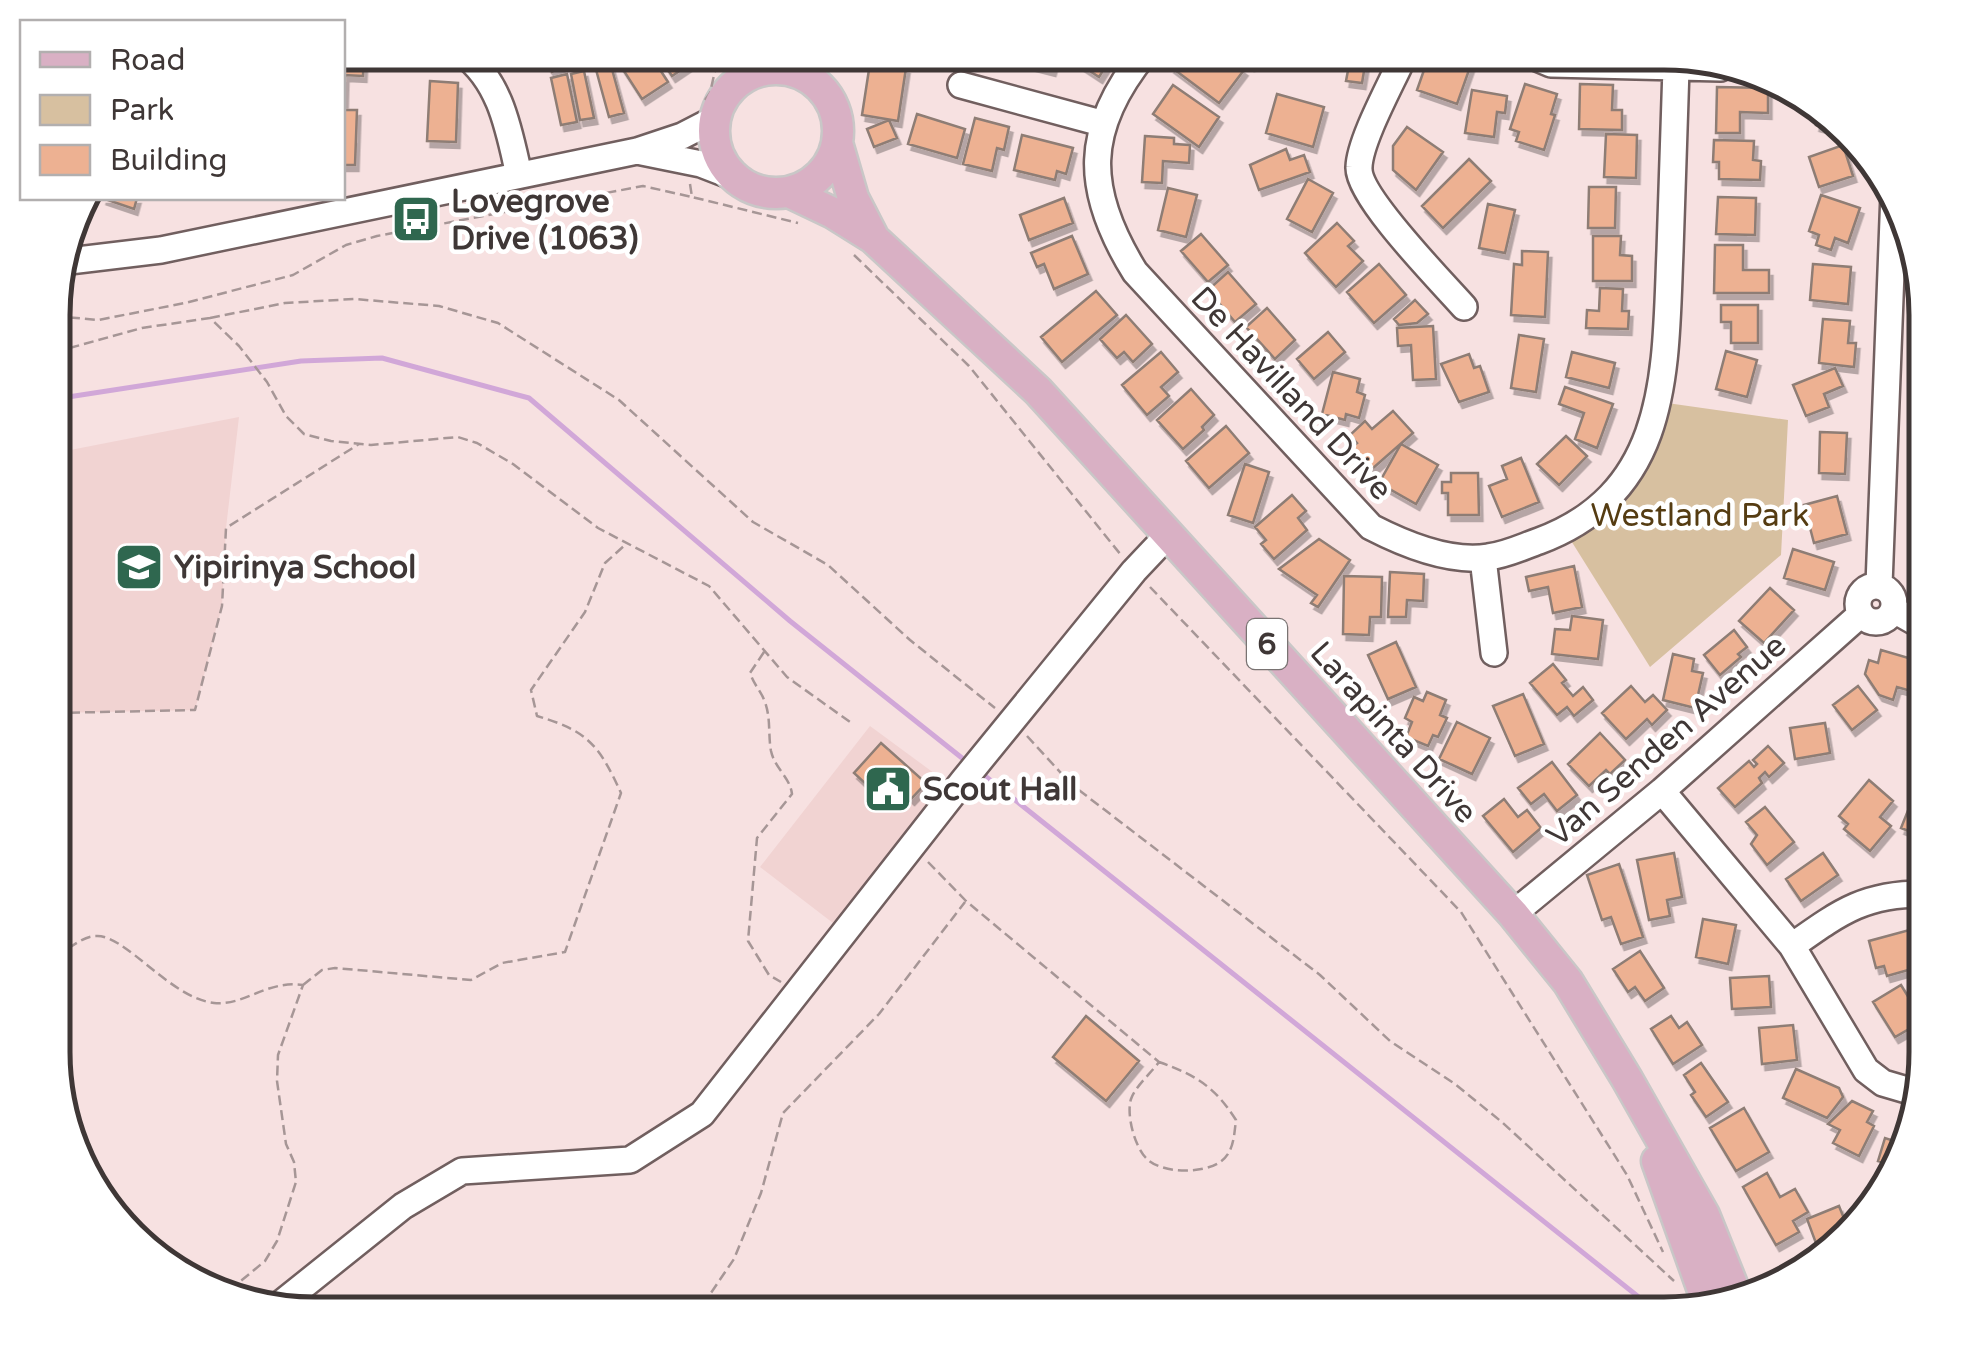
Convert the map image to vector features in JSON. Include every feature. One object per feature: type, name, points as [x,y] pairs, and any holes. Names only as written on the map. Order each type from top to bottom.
[{"type":"main road","points":[[730,70],[719,100],[715,144],[732,176]]},
{"type":"main road","name":"6","points":[[719,100],[764,70]]},
{"type":"main road","name":"6","points":[[801,70],[828,96],[837,118],[838,143]]},
{"type":"main road","points":[[789,192],[820,175],[838,143]]},
{"type":"main road","name":"Larapinta Drive","points":[[838,143],[863,246]]},
{"type":"main road","name":"6","points":[[732,176],[764,192],[789,192]]},
{"type":"main road","name":"Larapinta Drive","points":[[789,192],[834,213],[863,246],[1038,391],[1513,914],[1568,982],[1627,1079],[1704,1216],[1733,1286]]},
{"type":"main road","name":"Larapinta Drive","points":[[1627,1079],[1704,1293]]},
{"type":"street","points":[[481,70],[506,118],[519,176]]},
{"type":"street","name":"De Havilland Drive","points":[[1130,71],[1102,123],[1097,167],[1112,235],[1135,272],[1371,527],[1401,542],[1456,556],[1483,558],[1565,531],[1600,508],[1627,477],[1640,454],[1660,402],[1666,348],[1676,71]]},
{"type":"street","points":[[1397,71],[1363,149],[1358,170],[1368,196],[1464,307]]},
{"type":"street","points":[[961,86],[1102,123]]},
{"type":"street","points":[[77,260],[161,250],[637,152],[682,136],[719,100]]},
{"type":"street","points":[[637,152],[701,164],[732,176]]},
{"type":"street","points":[[1879,585],[1893,229]]},
{"type":"street","points":[[292,1295],[403,1206],[462,1172],[630,1160],[702,1114],[962,781],[1168,535]]},
{"type":"street","points":[[1483,558],[1494,653]]},
{"type":"street","points":[[1879,585],[1893,595],[1894,610]]},
{"type":"street","points":[[1879,585],[1864,590],[1860,596],[1861,614],[1881,622],[1894,610]]},
{"type":"street","points":[[1894,610],[1908,618]]},
{"type":"street","name":"Van Senden Avenue","points":[[1513,914],[1662,791],[1861,614]]},
{"type":"street","points":[[1662,791],[1792,946],[1866,1070],[1883,1083],[1905,1090]]},
{"type":"street","points":[[1792,946],[1830,918],[1869,898],[1908,893]]},
{"type":"path","points":[[719,70],[719,100]]},
{"type":"path","points":[[687,171],[692,197]]},
{"type":"path","points":[[70,317],[98,320],[185,303],[293,275],[346,245],[377,236],[643,186],[797,223]]},
{"type":"path","points":[[863,246],[969,366],[1134,571],[1461,912],[1627,1175],[1664,1254]]},
{"type":"path","points":[[70,348],[142,328],[285,303],[354,299],[439,306],[498,323],[618,400],[753,522],[828,565],[1006,732],[1320,975],[1390,1040],[1455,1084],[1503,1123],[1679,1286],[1672,1270]]},
{"type":"path","points":[[210,318],[239,346],[267,382],[286,416],[304,434],[360,444],[458,436],[477,443],[513,464],[598,528],[709,586],[787,677],[850,722]]},
{"type":"path","points":[[71,713],[194,710],[222,606],[226,528],[360,444]]},
{"type":"path","points":[[237,1284],[264,1261],[276,1242],[296,1182],[277,1081],[284,1032],[303,985],[322,970],[336,968],[471,980],[502,963],[565,952],[620,792],[603,753],[569,725],[537,716],[530,690],[585,612],[605,563],[626,544]]},
{"type":"path","points":[[765,651],[750,673],[753,684],[764,696],[770,718],[771,753],[791,781],[792,794],[756,838],[748,940],[769,975],[799,992]]},
{"type":"path","points":[[912,847],[966,901],[1159,1062],[1187,1072],[1219,1094],[1236,1120],[1232,1146],[1219,1163],[1168,1170],[1146,1159],[1132,1128],[1131,1100],[1159,1062]]},
{"type":"path","points":[[709,1296],[734,1259],[761,1194],[784,1113],[879,1014],[966,901]]},
{"type":"path","points":[[71,946],[90,936],[102,936],[117,943],[160,979],[192,997],[216,1003],[233,1001],[284,982],[303,985]]},
{"type":"shaded area","name":"Yipirinya School","points":[[239,417],[226,528],[222,606],[195,710],[71,713],[70,450]]},
{"type":"shaded area","points":[[870,726],[957,790],[846,933],[760,867]]},
{"type":"green space","name":"Westland Park","points":[[1660,402],[1788,420],[1781,555],[1650,667],[1565,531],[1600,507]]},
{"type":"building","points":[[345,70],[363,70],[363,76],[345,75]]},
{"type":"building","points":[[596,70],[612,70],[624,113],[609,117]]},
{"type":"building","points":[[623,70],[660,70],[668,82],[642,99]]},
{"type":"building","points":[[869,70],[906,70],[898,121],[862,115]]},
{"type":"building","points":[[584,71],[594,118],[580,120],[571,74]]},
{"type":"building","points":[[1176,71],[1243,71],[1219,103]]},
{"type":"building","points":[[1348,71],[1364,71],[1362,83],[1346,81]]},
{"type":"building","points":[[1424,71],[1469,71],[1457,104],[1417,90]]},
{"type":"building","points":[[567,74],[577,122],[561,125],[551,78]]},
{"type":"building","points":[[430,81],[458,83],[456,142],[427,141]]},
{"type":"building","points":[[1525,84],[1557,94],[1544,150],[1516,141],[1519,132],[1510,129]]},
{"type":"building","points":[[1580,84],[1613,85],[1612,110],[1622,110],[1622,130],[1579,129]]},
{"type":"building","points":[[1173,85],[1219,117],[1199,147],[1153,114]]},
{"type":"building","points":[[1717,87],[1755,88],[1768,94],[1768,113],[1740,112],[1740,133],[1716,133]]},
{"type":"building","points":[[1472,90],[1507,96],[1505,113],[1497,112],[1494,137],[1465,133]]},
{"type":"building","points":[[1277,94],[1324,107],[1313,147],[1266,133]]},
{"type":"building","points":[[345,110],[357,110],[355,165],[345,165]]},
{"type":"building","points":[[917,114],[965,129],[957,158],[908,144]]},
{"type":"building","points":[[975,118],[1009,127],[1004,150],[997,148],[992,171],[963,164]]},
{"type":"building","points":[[889,120],[897,138],[874,147],[867,129]]},
{"type":"building","points":[[1407,127],[1443,152],[1416,190],[1393,170],[1393,146]]},
{"type":"building","points":[[1606,134],[1637,135],[1636,178],[1604,177]]},
{"type":"building","points":[[1022,135],[1073,148],[1066,174],[1057,171],[1055,180],[1014,170]]},
{"type":"building","points":[[1145,136],[1174,138],[1174,144],[1190,145],[1189,163],[1163,161],[1162,183],[1142,182]]},
{"type":"building","points":[[1714,140],[1754,141],[1753,160],[1761,161],[1760,180],[1719,179],[1719,162],[1713,162]]},
{"type":"building","points":[[1841,146],[1853,176],[1819,187],[1809,157]]},
{"type":"building","points":[[1286,149],[1290,160],[1304,155],[1310,172],[1259,190],[1250,165]]},
{"type":"building","points":[[1469,159],[1491,181],[1443,228],[1422,206]]},
{"type":"building","points":[[1308,179],[1333,193],[1312,232],[1287,219]]},
{"type":"building","points":[[1589,187],[1616,187],[1615,228],[1588,228]]},
{"type":"building","points":[[1168,188],[1197,195],[1186,237],[1158,230]]},
{"type":"building","points":[[1821,195],[1860,208],[1848,243],[1835,238],[1831,250],[1816,245],[1819,235],[1809,231]]},
{"type":"building","points":[[1718,197],[1756,198],[1755,235],[1716,234]]},
{"type":"building","points":[[1064,198],[1073,223],[1029,240],[1020,215]]},
{"type":"building","points":[[108,200],[136,200],[134,209]]},
{"type":"building","points":[[1488,204],[1515,210],[1505,253],[1479,248]]},
{"type":"building","points":[[1337,223],[1354,241],[1348,246],[1363,261],[1336,287],[1305,253]]},
{"type":"building","points":[[1201,234],[1228,265],[1208,282],[1181,251]]},
{"type":"building","points":[[1072,236],[1088,274],[1054,289],[1044,264],[1037,267],[1031,253]]},
{"type":"building","points":[[1593,236],[1621,236],[1620,255],[1632,256],[1632,281],[1593,281]]},
{"type":"building","points":[[1715,245],[1743,245],[1743,270],[1769,270],[1769,293],[1714,293]]},
{"type":"building","points":[[1522,251],[1548,252],[1545,317],[1511,315],[1514,264],[1522,265]]},
{"type":"building","points":[[1379,264],[1406,295],[1374,323],[1347,292]]},
{"type":"building","points":[[1813,264],[1851,267],[1848,304],[1810,300]]},
{"type":"building","points":[[1228,272],[1256,304],[1235,322],[1208,290]]},
{"type":"building","points":[[1600,288],[1623,289],[1622,311],[1629,311],[1628,329],[1586,328],[1587,310],[1599,311]]},
{"type":"building","points":[[1096,291],[1117,315],[1062,362],[1041,337]]},
{"type":"building","points":[[1415,300],[1428,314],[1417,323],[1399,325],[1394,319]]},
{"type":"building","points":[[1721,305],[1758,305],[1758,343],[1731,343],[1731,322],[1721,322]]},
{"type":"building","points":[[1267,308],[1295,340],[1275,359],[1246,327]]},
{"type":"building","points":[[1126,315],[1152,344],[1133,362],[1124,352],[1117,358],[1100,339]]},
{"type":"building","points":[[1823,319],[1850,321],[1848,343],[1856,343],[1854,367],[1819,363]]},
{"type":"building","points":[[1433,326],[1436,379],[1413,380],[1411,345],[1398,346],[1397,328]]},
{"type":"building","points":[[1328,332],[1345,352],[1314,379],[1297,359]]},
{"type":"building","points":[[1519,335],[1544,339],[1536,392],[1511,388]]},
{"type":"building","points":[[1726,351],[1757,360],[1747,397],[1716,389]]},
{"type":"building","points":[[1161,352],[1178,372],[1161,387],[1169,396],[1147,415],[1122,385]]},
{"type":"building","points":[[1572,352],[1615,363],[1609,388],[1566,377]]},
{"type":"building","points":[[1469,354],[1474,368],[1480,366],[1489,392],[1459,402],[1441,364]]},
{"type":"building","points":[[1835,368],[1843,386],[1824,394],[1829,407],[1806,416],[1793,385]]},
{"type":"building","points":[[1333,372],[1360,379],[1357,392],[1365,395],[1359,418],[1346,414],[1345,420],[1322,414]]},
{"type":"building","points":[[1565,387],[1613,404],[1597,448],[1575,439],[1584,413],[1559,404]]},
{"type":"building","points":[[1191,389],[1214,415],[1183,449],[1157,420]]},
{"type":"building","points":[[1393,411],[1413,433],[1372,469],[1352,447],[1357,443],[1350,435],[1365,421],[1372,429]]},
{"type":"building","points":[[1226,426],[1249,453],[1209,488],[1186,461]]},
{"type":"building","points":[[1820,432],[1847,433],[1845,474],[1819,473]]},
{"type":"building","points":[[1566,436],[1587,456],[1559,485],[1537,464]]},
{"type":"building","points":[[1401,444],[1438,465],[1416,504],[1379,483]]},
{"type":"building","points":[[1521,458],[1539,502],[1502,517],[1489,486],[1507,479],[1502,466]]},
{"type":"building","points":[[1245,464],[1269,472],[1253,523],[1228,515]]},
{"type":"building","points":[[1451,473],[1478,473],[1479,515],[1448,515],[1448,493],[1442,493],[1442,482],[1451,482]]},
{"type":"building","points":[[1292,495],[1306,511],[1298,518],[1307,530],[1274,559],[1261,544],[1266,540],[1255,527]]},
{"type":"building","points":[[1837,496],[1847,534],[1814,543],[1804,505]]},
{"type":"building","points":[[1319,539],[1350,560],[1318,607],[1311,603],[1317,595],[1279,569]]},
{"type":"building","points":[[1793,549],[1834,562],[1825,590],[1784,578]]},
{"type":"building","points":[[1574,566],[1582,607],[1553,613],[1548,587],[1529,591],[1526,577]]},
{"type":"building","points":[[1390,572],[1424,574],[1423,601],[1407,600],[1406,617],[1388,617]]},
{"type":"building","points":[[1344,576],[1382,577],[1381,617],[1370,617],[1369,635],[1343,634]]},
{"type":"building","points":[[1770,588],[1794,610],[1764,643],[1739,621]]},
{"type":"building","points":[[1572,616],[1603,620],[1598,659],[1552,654],[1555,629],[1570,630]]},
{"type":"building","points":[[1734,630],[1747,647],[1720,675],[1704,655]]},
{"type":"building","points":[[1396,642],[1416,687],[1388,699],[1368,655]]},
{"type":"building","points":[[1881,650],[1908,658],[1908,690],[1897,687],[1893,700],[1879,695],[1865,674],[1869,660],[1878,663]]},
{"type":"building","points":[[1673,654],[1694,659],[1692,671],[1703,673],[1695,708],[1663,700]]},
{"type":"building","points":[[1553,664],[1573,696],[1583,687],[1593,700],[1574,716],[1567,707],[1557,715],[1530,683]]},
{"type":"building","points":[[1631,686],[1645,702],[1653,695],[1667,710],[1652,725],[1647,719],[1626,739],[1602,713]]},
{"type":"building","points":[[1858,686],[1877,710],[1852,730],[1833,705]]},
{"type":"building","points":[[1427,692],[1446,700],[1440,715],[1447,718],[1438,737],[1433,735],[1428,746],[1406,737],[1412,722],[1405,718],[1414,697],[1423,701]]},
{"type":"building","points":[[1523,694],[1544,744],[1515,756],[1493,706]]},
{"type":"building","points":[[1457,722],[1490,738],[1472,774],[1439,759]]},
{"type":"building","points":[[1825,723],[1830,753],[1795,759],[1790,728]]},
{"type":"building","points":[[1600,733],[1625,760],[1610,774],[1606,770],[1589,786],[1568,764]]},
{"type":"building","points":[[881,743],[926,783],[911,799],[897,786],[884,801],[854,773]]},
{"type":"building","points":[[1768,746],[1784,763],[1769,777],[1765,772],[1759,778],[1762,783],[1735,807],[1718,788],[1749,761],[1754,767],[1757,764],[1753,760]]},
{"type":"building","points":[[1552,762],[1577,795],[1557,811],[1544,794],[1531,804],[1518,788]]},
{"type":"building","points":[[1869,780],[1893,801],[1880,817],[1891,826],[1870,851],[1844,829],[1848,824],[1839,816]]},
{"type":"building","points":[[1504,799],[1518,817],[1527,810],[1541,828],[1513,852],[1483,816]]},
{"type":"building","points":[[1765,807],[1794,842],[1767,865],[1751,844],[1757,835],[1746,822]]},
{"type":"building","points":[[1908,810],[1908,831],[1901,828]]},
{"type":"building","points":[[1674,853],[1682,897],[1667,900],[1670,916],[1649,920],[1637,860]]},
{"type":"building","points":[[1823,853],[1838,875],[1801,901],[1786,879]]},
{"type":"building","points":[[1619,864],[1643,937],[1621,944],[1611,917],[1602,920],[1587,875]]},
{"type":"building","points":[[1703,919],[1736,925],[1728,964],[1696,957]]},
{"type":"building","points":[[1908,930],[1908,970],[1887,976],[1884,966],[1876,968],[1869,941]]},
{"type":"building","points":[[1640,951],[1664,988],[1645,1001],[1635,987],[1628,992],[1613,969]]},
{"type":"building","points":[[1769,976],[1771,1007],[1732,1009],[1730,978]]},
{"type":"building","points":[[1901,985],[1908,996],[1908,1030],[1895,1037],[1873,1002]]},
{"type":"building","points":[[1086,1016],[1139,1061],[1106,1101],[1053,1057]]},
{"type":"building","points":[[1671,1016],[1679,1028],[1687,1022],[1702,1045],[1673,1064],[1651,1029]]},
{"type":"building","points":[[1793,1025],[1797,1060],[1762,1064],[1759,1028]]},
{"type":"building","points":[[1701,1063],[1728,1102],[1706,1117],[1691,1095],[1695,1092],[1684,1075]]},
{"type":"building","points":[[1796,1069],[1839,1088],[1843,1097],[1827,1118],[1783,1098]]},
{"type":"building","points":[[1852,1101],[1873,1111],[1867,1122],[1874,1126],[1859,1156],[1833,1143],[1840,1130],[1828,1124]]},
{"type":"building","points":[[1744,1108],[1769,1152],[1736,1171],[1710,1128]]},
{"type":"building","points":[[1885,1138],[1892,1140],[1883,1162],[1878,1161]]},
{"type":"building","points":[[1767,1173],[1780,1197],[1795,1189],[1808,1212],[1793,1221],[1799,1232],[1776,1245],[1743,1187]]},
{"type":"building","points":[[1839,1206],[1844,1217],[1816,1243],[1807,1219]]},
{"type":"waterway","points":[[70,397],[301,361],[382,358],[529,398],[790,621],[967,762]]},
{"type":"waterway","points":[[980,772],[1639,1297]]},
{"type":"place","name":"Lovegrove Drive (1063)","points":[[416,219]]},
{"type":"place","name":"Yipirinya School","points":[[139,567]]},
{"type":"place","name":"Scout Hall","points":[[888,789]]}]
